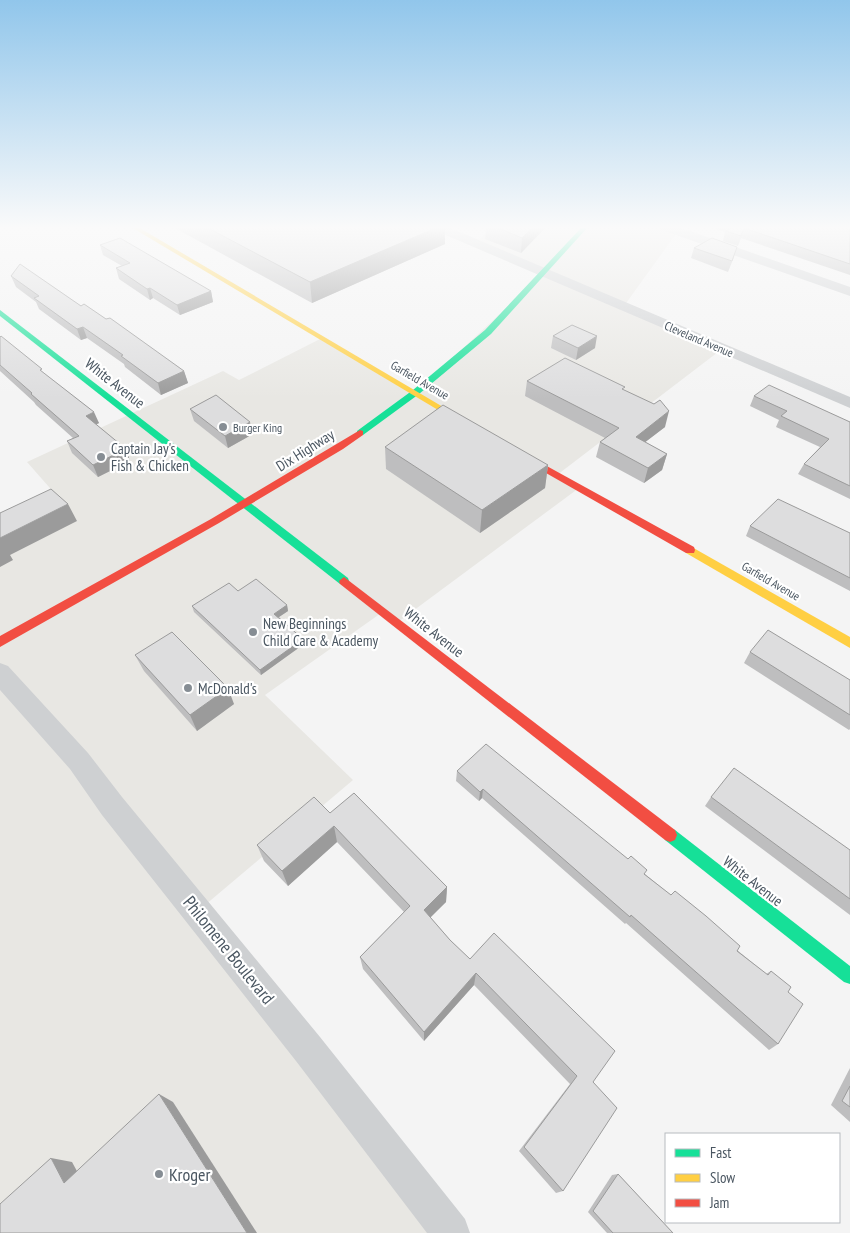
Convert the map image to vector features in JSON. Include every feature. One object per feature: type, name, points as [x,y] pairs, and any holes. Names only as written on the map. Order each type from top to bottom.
[{"type":"street","name":"Garfield Avenue","points":[[232,285],[482,432]]},
{"type":"street","name":"Dix Highway","points":[[0,642],[245,504],[340,447],[416,392],[488,332],[532,285]]},
{"type":"street","name":"Cleveland Avenue","points":[[573,285],[850,403]]},
{"type":"street","points":[[829,285],[850,292]]},
{"type":"street","name":"White Avenue","points":[[0,312],[850,976]]},
{"type":"street","name":"Garfield Avenue","points":[[508,447],[710,561],[850,643]]},
{"type":"street","name":"Philomene Boulevard","points":[[0,673],[78,761],[112,806],[302,1041],[451,1233]]},
{"type":"shaded area","points":[[532,285],[639,285],[624,306],[722,349],[557,475],[579,488],[398,622],[384,611],[265,695],[353,780],[198,911],[449,1233],[0,1233],[0,536],[64,504],[27,462],[223,371],[239,380],[322,338],[416,392]]},
{"type":"building","points":[[23,285],[50,285],[81,306],[84,304],[106,319],[110,318],[184,371],[158,383],[83,327],[77,329],[34,298],[39,296]]},
{"type":"building","points":[[140,285],[200,285],[211,291],[177,305],[150,288],[147,289]]},
{"type":"building","points":[[572,325],[597,336],[578,348],[553,336]]},
{"type":"building","points":[[1,336],[42,369],[40,370],[94,412],[86,416],[126,449],[93,465],[67,441],[79,436],[0,365]]},
{"type":"building","points":[[565,358],[625,387],[622,389],[654,404],[660,400],[669,411],[636,437],[667,454],[648,468],[600,442],[619,428],[527,381]]},
{"type":"building","points":[[769,385],[850,422],[850,486],[804,464],[829,439],[781,416],[787,411],[754,396]]},
{"type":"building","points":[[216,395],[250,422],[225,436],[190,409]]},
{"type":"building","points":[[443,405],[548,465],[482,510],[385,447]]},
{"type":"building","points":[[51,489],[68,504],[0,538],[0,513]]},
{"type":"building","points":[[778,499],[850,533],[850,578],[750,526]]},
{"type":"building","name":"New Beginnings Child Care & Academy","points":[[256,579],[287,605],[274,614],[303,639],[260,670],[192,606],[229,583],[238,591]]},
{"type":"building","points":[[768,630],[850,680],[850,715],[750,652]]},
{"type":"building","name":"McDonald's","points":[[172,632],[228,688],[190,715],[135,655]]},
{"type":"building","points":[[486,744],[628,859],[631,856],[647,870],[644,874],[671,895],[675,891],[706,916],[740,946],[737,951],[768,975],[771,971],[791,987],[788,992],[803,1004],[778,1044],[483,789],[480,792],[457,771]]},
{"type":"building","points":[[734,768],[850,850],[850,899],[711,797]]},
{"type":"building","points":[[354,793],[447,887],[424,910],[450,940],[470,959],[494,933],[615,1051],[593,1082],[617,1108],[563,1191],[524,1147],[577,1076],[476,973],[424,1032],[360,957],[410,906],[334,826],[282,871],[257,845],[314,797],[330,813]]},
{"type":"building","points":[[850,1086],[850,1107],[842,1101]]},
{"type":"building","name":"Kroger","points":[[159,1094],[247,1233],[0,1233],[0,1204],[51,1158],[64,1183]]},
{"type":"building","points":[[618,1174],[673,1233],[613,1233],[593,1211]]},
{"type":"traffic: fast","points":[[360,433],[416,392],[488,332],[532,285]]},
{"type":"traffic: fast","points":[[0,312],[344,581]]},
{"type":"traffic: fast","points":[[670,835],[850,976]]},
{"type":"traffic: slow","points":[[232,285],[473,427]]},
{"type":"traffic: slow","points":[[690,550],[850,643]]},
{"type":"traffic: jam","points":[[0,642],[215,521],[340,447],[360,433]]},
{"type":"traffic: jam","points":[[514,451],[690,550]]},
{"type":"traffic: jam","points":[[344,581],[670,835]]},
{"type":"place","name":"Burger King","points":[[223,427]]},
{"type":"place","name":"Captain Jay's Fish & Chicken","points":[[101,457]]},
{"type":"place","name":"New Beginnings Child Care & Academy","points":[[253,632]]},
{"type":"place","name":"McDonald's","points":[[188,688]]},
{"type":"place","name":"Kroger","points":[[159,1174]]}]
